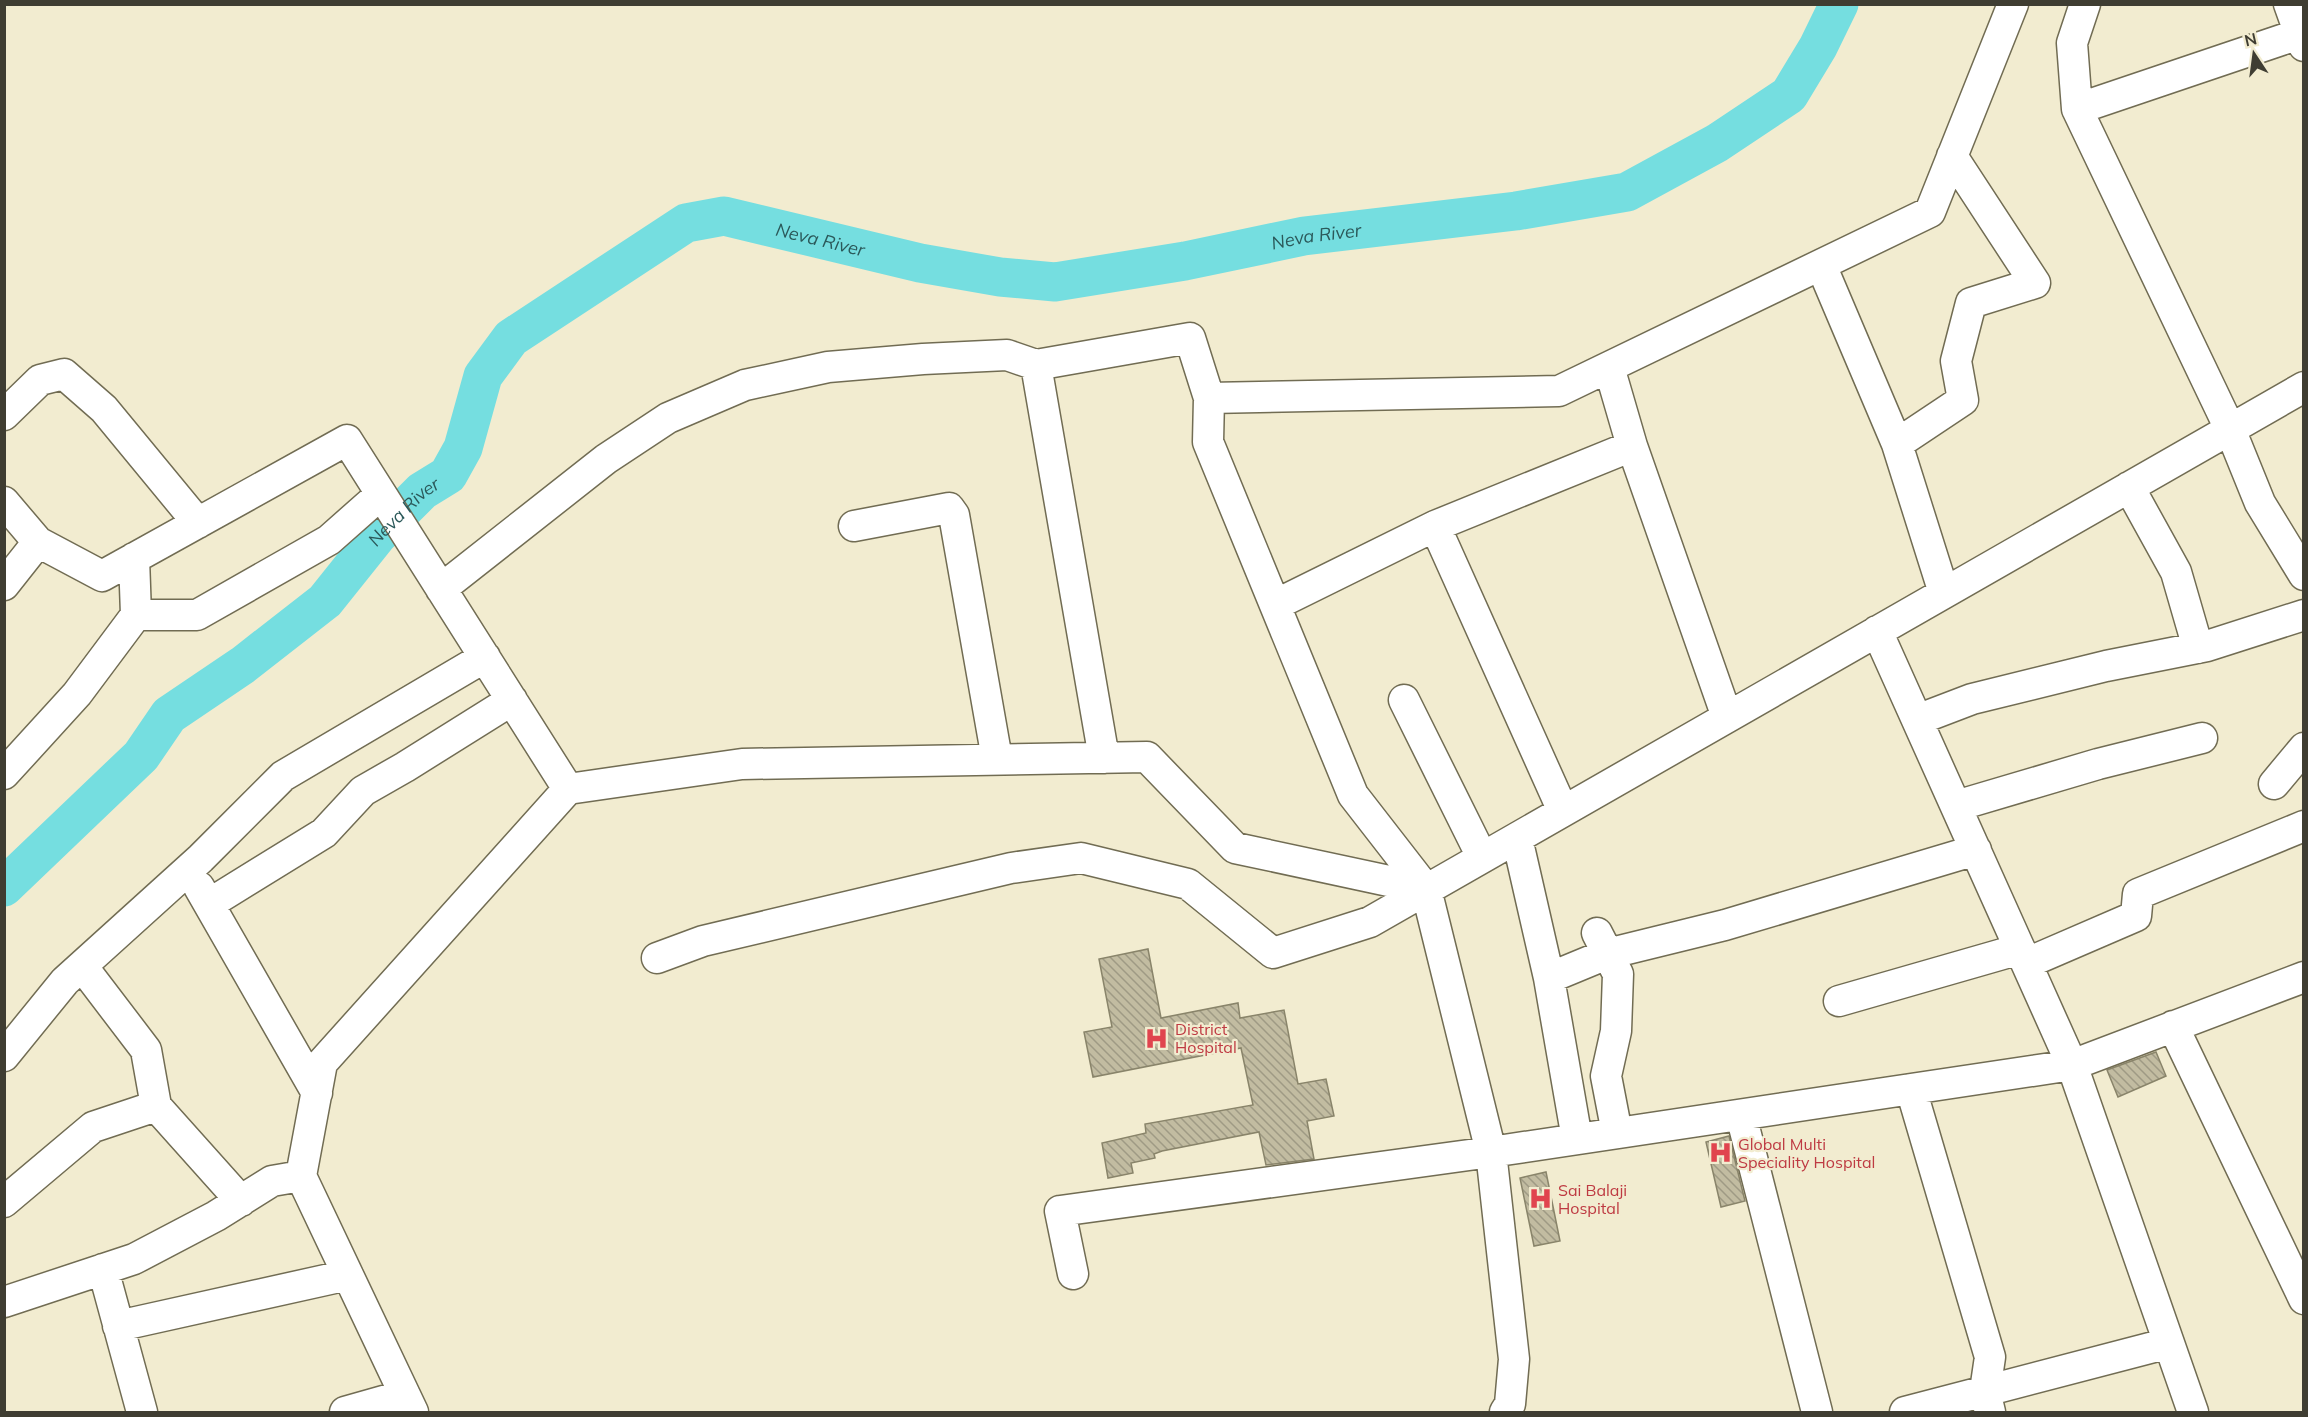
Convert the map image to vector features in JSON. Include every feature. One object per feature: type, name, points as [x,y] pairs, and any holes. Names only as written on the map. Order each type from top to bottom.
[{"type":"street","points":[[1209,398],[1559,392],[1930,212],[2013,4]]},
{"type":"street","points":[[2085,4],[2072,43],[2077,109],[2230,429],[2260,503],[2304,575]]},
{"type":"street","points":[[2077,109],[2301,40],[2289,4]]},
{"type":"street","points":[[1897,444],[1963,400],[1956,361],[1971,303],[2035,283],[1952,156]]},
{"type":"street","points":[[1821,265],[1897,444],[1944,593]]},
{"type":"street","points":[[441,589],[606,459],[668,418],[745,385],[828,367],[923,359],[1007,355],[1036,365],[1190,338],[1209,398],[1208,442],[1353,795],[1426,890],[1491,1152],[1514,1359],[1510,1404],[1505,1413]]},
{"type":"street","points":[[1036,365],[1104,758]]},
{"type":"street","points":[[1609,367],[1632,446],[1727,717]]},
{"type":"street","points":[[4,415],[40,380],[64,374],[104,409],[198,523]]},
{"type":"street","points":[[657,958],[703,941],[1011,868],[1081,858],[1188,885],[1273,953],[1370,922],[2304,387]]},
{"type":"street","points":[[4,501],[38,542],[102,576],[347,440],[568,789]]},
{"type":"street","points":[[1275,605],[1435,526],[1632,446]]},
{"type":"street","points":[[2129,487],[2176,572],[2198,648]]},
{"type":"street","points":[[136,615],[197,615],[329,540],[381,494]]},
{"type":"street","points":[[854,526],[950,508],[954,515],[966,577],[997,759]]},
{"type":"street","points":[[1435,526],[1563,811]]},
{"type":"street","points":[[4,585],[38,542]]},
{"type":"street","points":[[4,774],[77,694],[136,615],[134,558]]},
{"type":"street","points":[[1917,720],[1972,699],[2198,648],[2304,615]]},
{"type":"street","points":[[1877,631],[2072,1065],[2193,1413]]},
{"type":"street","points":[[4,1056],[65,981],[189,869],[283,776],[485,657]]},
{"type":"street","points":[[209,904],[324,833],[363,791],[512,700]]},
{"type":"street","points":[[1404,700],[1482,857]]},
{"type":"street","points":[[1956,806],[2098,764],[2202,738]]},
{"type":"street","points":[[2274,783],[2304,748]]},
{"type":"street","points":[[345,1413],[409,1404],[301,1176],[322,1063],[568,789],[742,764],[1147,757],[1235,848],[1426,890]]},
{"type":"street","points":[[1839,1001],[2023,956],[2136,916],[2138,894],[2304,826]]},
{"type":"street","points":[[1517,838],[1549,978],[1576,1139]]},
{"type":"street","points":[[1549,978],[1603,944],[1725,925],[1976,850]]},
{"type":"street","points":[[189,869],[317,1092]]},
{"type":"street","points":[[1603,944],[1618,974],[1616,1031],[1606,1077],[1617,1133]]},
{"type":"street","points":[[82,966],[146,1050],[156,1106],[241,1201]]},
{"type":"street","points":[[1073,1274],[1060,1211],[1491,1152],[2072,1065],[2304,977]]},
{"type":"street","points":[[2173,1026],[2304,1299]]},
{"type":"street","points":[[1911,1089],[1990,1357],[1988,1402]]},
{"type":"street","points":[[4,1202],[93,1127],[156,1106]]},
{"type":"street","points":[[1741,1115],[1817,1413]]},
{"type":"street","points":[[4,1302],[134,1259],[241,1201],[272,1181],[301,1176]]},
{"type":"street","points":[[103,1269],[142,1413]]},
{"type":"street","points":[[118,1326],[348,1275]]},
{"type":"street","points":[[1905,1413],[1988,1402],[2169,1343]]},
{"type":"building","points":[[1148,949],[1161,1018],[1238,1003],[1240,1018],[1284,1010],[1298,1084],[1326,1079],[1334,1116],[1307,1121],[1314,1159],[1266,1165],[1259,1132],[1162,1151],[1154,1154],[1155,1158],[1131,1163],[1133,1173],[1108,1178],[1102,1143],[1146,1133],[1145,1124],[1253,1105],[1241,1048],[1093,1077],[1084,1032],[1112,1027],[1099,959]]},
{"type":"building","points":[[2156,1052],[2166,1076],[2118,1097],[2107,1070]]},
{"type":"building","points":[[1729,1136],[1745,1201],[1721,1207],[1706,1142]]},
{"type":"building","points":[[1546,1172],[1560,1241],[1534,1246],[1520,1178]]},
{"type":"waterway","name":"Neva River","points":[[4,887],[141,756],[169,715],[243,665],[325,601],[377,536],[422,491],[448,475],[463,448],[483,376],[511,338],[686,223],[724,216],[920,263],[1000,277],[1055,282],[1185,261],[1304,236],[1516,211],[1627,192],[1717,143],[1789,95],[1818,47],[1839,4]]},
{"type":"place","name":"District Hospital","points":[[1157,1038]]},
{"type":"place","name":"Global Multi Speciality Hospital","points":[[1720,1153]]},
{"type":"place","name":"Sai Balaji Hospital","points":[[1540,1199]]}]
